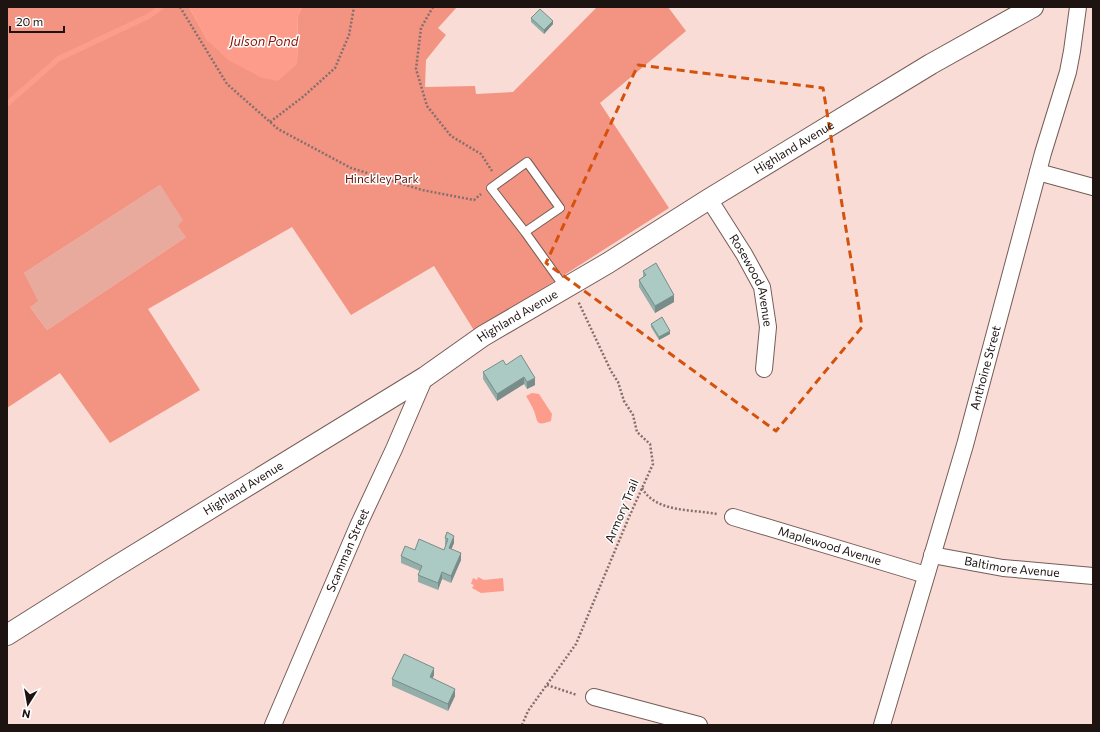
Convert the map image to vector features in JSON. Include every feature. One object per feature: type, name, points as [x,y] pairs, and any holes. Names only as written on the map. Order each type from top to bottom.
[{"type":"street","name":"Highland Avenue","points":[[7,635],[110,570],[425,378],[483,336],[572,295],[709,200],[931,64],[1034,7]]},
{"type":"street","name":"Anthoine Street","points":[[882,725],[967,437],[1038,172],[1071,58],[1078,7]]},
{"type":"street","points":[[1038,172],[1093,187]]},
{"type":"street","name":"Rosewood Avenue","points":[[709,200],[744,254],[762,287],[768,327],[764,368]]},
{"type":"street","name":"Scamman Street","points":[[273,725],[358,526],[394,450],[425,378]]},
{"type":"street","name":"Maplewood Avenue","points":[[733,517],[926,576]]},
{"type":"street","name":"Baltimore Avenue","points":[[932,555],[1003,568],[1093,576]]},
{"type":"street","points":[[594,697],[699,725]]},
{"type":"lane","points":[[525,232],[560,208],[527,162],[491,188],[572,295]]},
{"type":"path","points":[[180,7],[226,84],[278,129],[351,168],[422,190],[474,200],[491,188]]},
{"type":"path","points":[[270,122],[304,96],[335,68],[349,35],[354,7]]},
{"type":"path","points":[[433,7],[421,28],[416,70],[427,106],[451,136],[481,154],[499,182]]},
{"type":"path","name":"Armory Trail","points":[[522,725],[528,711],[576,644],[653,464],[650,444],[637,432],[633,415],[624,401],[618,382],[572,295]]},
{"type":"path","points":[[642,488],[646,495],[656,502],[672,508],[733,517]]},
{"type":"path","points":[[547,685],[575,695],[594,697]]},
{"type":"highlighted area","points":[[638,65],[823,88],[862,327],[776,431],[546,263]]},
{"type":"shaded area","points":[[160,185],[184,220],[186,237],[47,330],[30,307],[24,273]]},
{"type":"green space","name":"Hinckley Park","points":[[7,7],[189,7],[208,41],[297,64],[298,15],[302,7],[457,7],[438,28],[446,35],[426,60],[425,87],[475,86],[476,94],[513,92],[597,7],[668,7],[686,31],[600,103],[669,208],[475,332],[434,266],[351,315],[292,227],[148,309],[200,390],[110,443],[60,373],[7,408]],"holes":[[[160,185],[183,220],[178,226],[186,237],[47,330],[30,307],[38,301],[24,273]]]},
{"type":"water","name":"Julson Pond","points":[[189,7],[302,7],[298,15],[297,64],[278,81],[262,78],[228,60],[208,41]]},
{"type":"water","points":[[532,393],[539,394],[552,414],[551,421],[546,423],[538,422],[526,396]]},
{"type":"water","points":[[478,577],[484,580],[503,578],[504,591],[481,593],[472,588],[474,585],[471,584],[473,578],[477,580]]},
{"type":"building","points":[[540,9],[553,21],[544,30],[531,18]]},
{"type":"building","points":[[656,263],[674,295],[655,306],[639,280],[646,275],[643,271]]},
{"type":"building","points":[[662,317],[670,331],[659,337],[651,324]]},
{"type":"building","points":[[521,355],[535,378],[527,382],[524,377],[497,394],[483,372],[503,360],[506,365]]},
{"type":"building","points":[[447,532],[454,536],[449,548],[461,553],[451,576],[442,572],[438,583],[418,575],[422,566],[401,556],[405,546],[415,550],[419,539],[444,550],[448,539],[445,538]]},
{"type":"building","points":[[404,654],[434,668],[430,677],[455,689],[448,704],[392,679]]},
{"type":"waterway","points":[[7,104],[58,59],[149,16],[161,7]]}]
